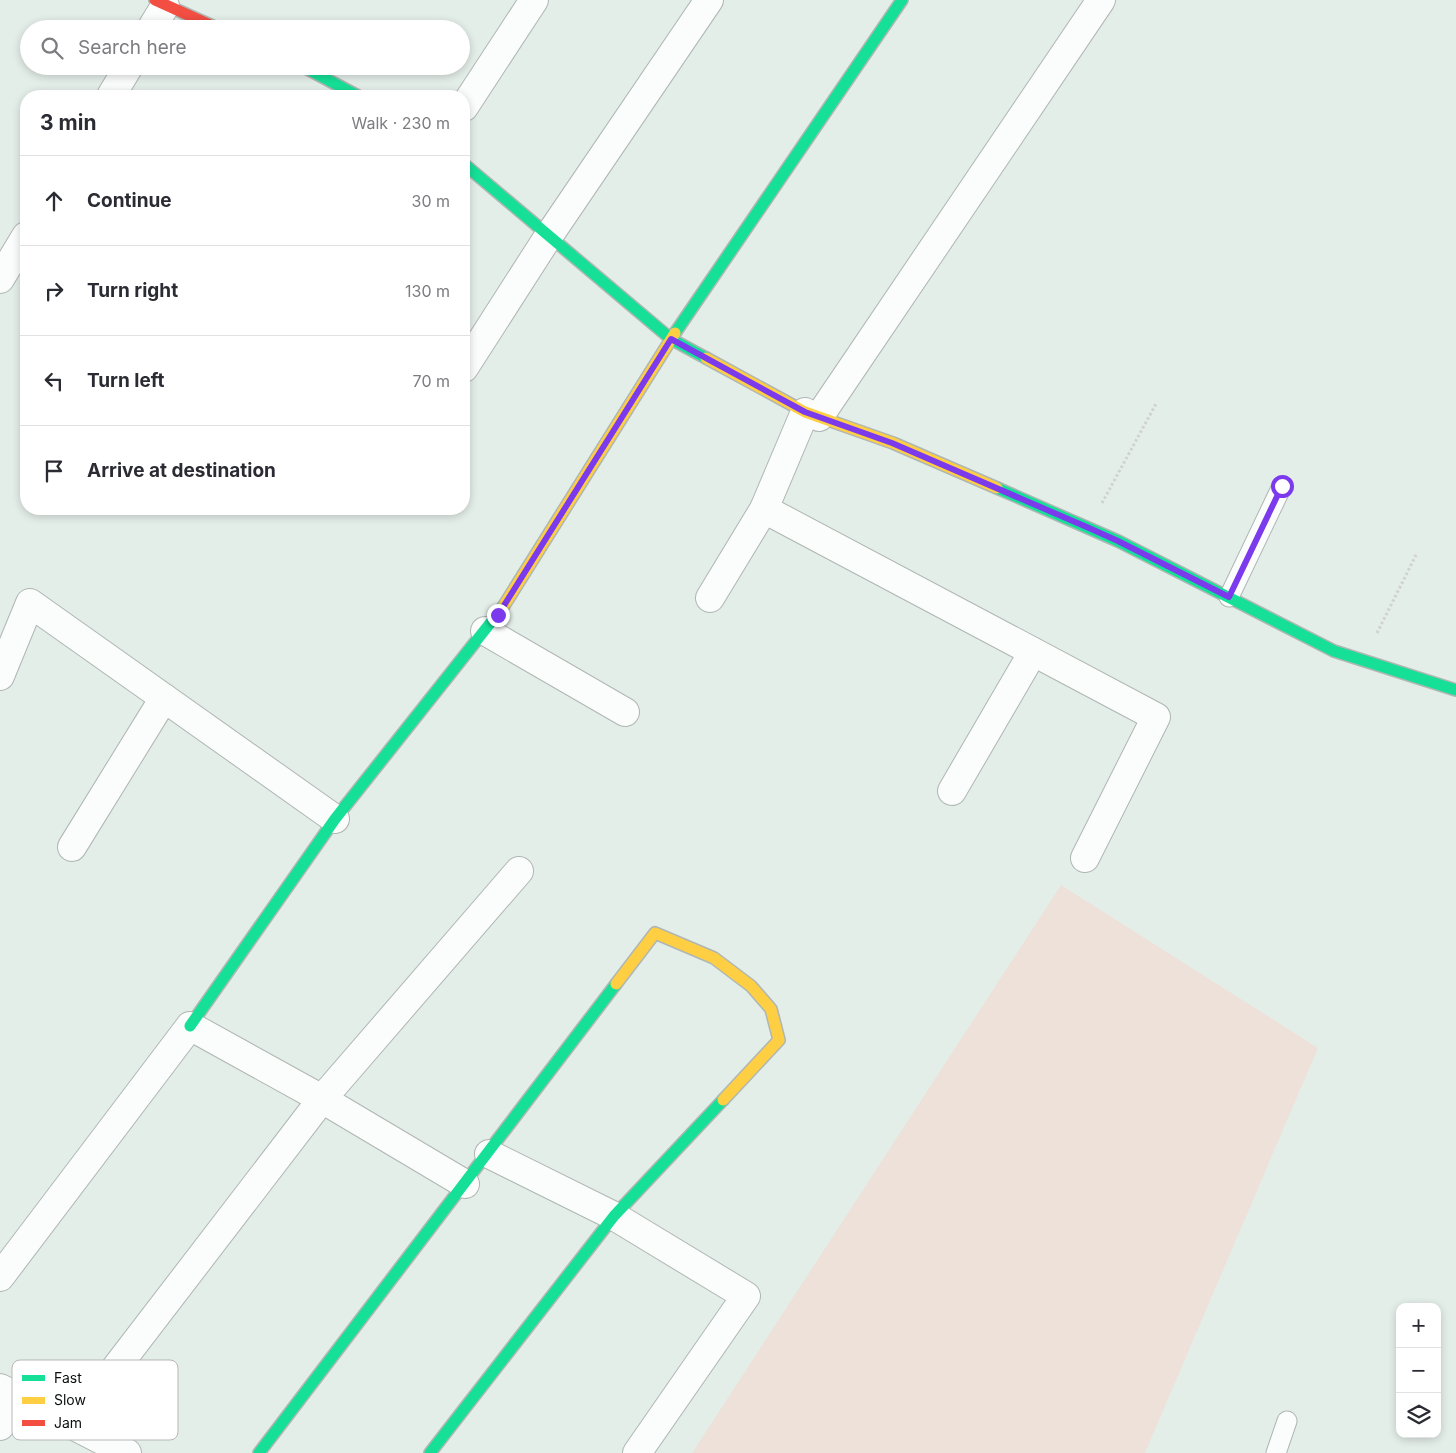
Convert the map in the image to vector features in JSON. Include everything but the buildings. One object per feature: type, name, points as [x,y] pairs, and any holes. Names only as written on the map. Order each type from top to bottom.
[{"type":"street","points":[[470,98],[534,0]]},
{"type":"street","points":[[470,359],[548,236],[709,0]]},
{"type":"street","points":[[0,1277],[190,1026],[335,819],[498,615],[671,339],[902,0]]},
{"type":"street","points":[[710,598],[764,510],[812,414],[1101,0]]},
{"type":"street","points":[[154,20],[160,3],[199,20]]},
{"type":"street","points":[[114,90],[123,75]]},
{"type":"street","points":[[319,75],[347,90]]},
{"type":"street","points":[[470,169],[671,339],[812,414],[892,443],[1118,541],[1334,651],[1456,690]]},
{"type":"street","points":[[0,279],[20,246]]},
{"type":"street","points":[[764,510],[1156,717],[1085,858]]},
{"type":"street","points":[[0,676],[30,603],[335,819]]},
{"type":"street","points":[[485,631],[626,712]]},
{"type":"street","points":[[952,791],[1032,652]]},
{"type":"street","points":[[72,847],[164,698]]},
{"type":"street","points":[[122,1360],[322,1099],[519,871]]},
{"type":"street","points":[[259,1453],[489,1154],[655,933],[714,958],[751,986],[771,1009],[779,1040],[614,1216],[430,1453]]},
{"type":"street","points":[[190,1026],[322,1099],[465,1184]]},
{"type":"street","points":[[489,1154],[614,1216],[746,1296],[637,1453]]},
{"type":"street","points":[[0,1426],[7,1392]]},
{"type":"street","points":[[101,1440],[127,1453]]},
{"type":"lane","points":[[1229,597],[1282,486]]},
{"type":"lane","points":[[1276,1453],[1287,1422]]},
{"type":"path","points":[[1089,528],[1157,402]]},
{"type":"path","points":[[1363,660],[1416,555]]},
{"type":"shaded area","points":[[1061,885],[1318,1048],[1145,1453],[692,1453]]},
{"type":"traffic: fast","points":[[675,333],[902,0]]},
{"type":"traffic: fast","points":[[319,75],[347,90]]},
{"type":"traffic: fast","points":[[470,169],[671,339],[706,358]]},
{"type":"traffic: fast","points":[[997,488],[1118,541],[1334,651],[1456,690]]},
{"type":"traffic: fast","points":[[190,1026],[335,819],[503,607]]},
{"type":"traffic: fast","points":[[259,1453],[616,984]]},
{"type":"traffic: fast","points":[[430,1453],[614,1216],[723,1100]]},
{"type":"traffic: slow","points":[[503,607],[675,333]]},
{"type":"traffic: slow","points":[[706,358],[805,412],[893,443],[997,488]]},
{"type":"traffic: slow","points":[[616,984],[655,933],[714,958],[751,986],[771,1009],[779,1040],[723,1100]]},
{"type":"traffic: jam","points":[[155,0],[199,20]]},
{"type":"route","points":[[498,615],[671,339],[805,412],[892,443],[1089,528],[1229,597],[1282,486]]}]
